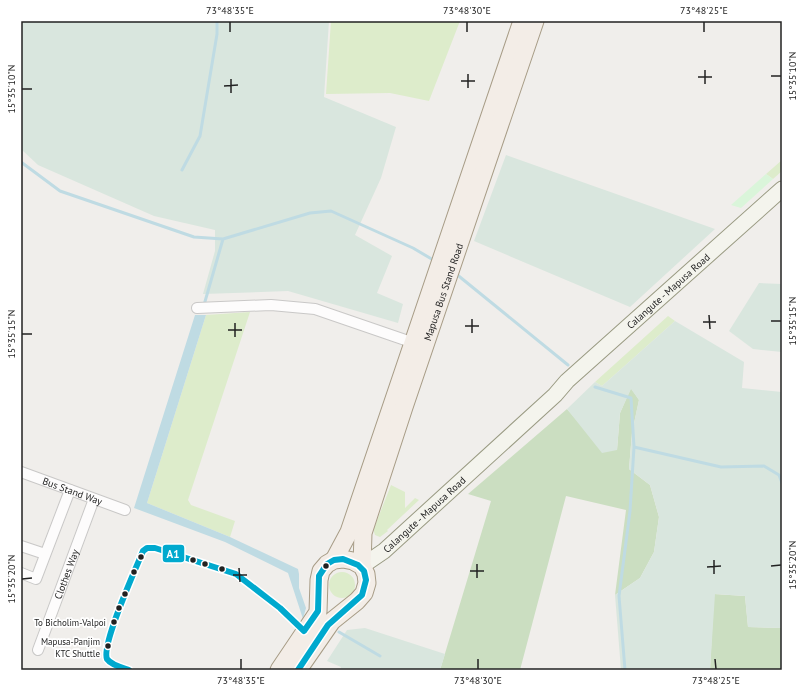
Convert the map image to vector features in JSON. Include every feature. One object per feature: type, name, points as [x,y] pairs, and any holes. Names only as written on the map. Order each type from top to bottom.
[{"type":"main road","name":"Mapusa Bus Stand Road","points":[[334,560],[349,532],[522,21]]},
{"type":"main road","name":"Mapusa Bus Stand Road","points":[[362,566],[363,533],[404,407],[535,21]]},
{"type":"main road","name":"Calangute - Mapusa Road","points":[[362,566],[384,551],[555,395],[567,381],[782,189]]},
{"type":"main road","name":"Calangute - Mapusa Road","points":[[555,395],[572,387],[782,201]]},
{"type":"main road","points":[[279,670],[318,612],[319,580],[321,571],[327,564],[334,560],[343,559],[353,561],[362,566],[366,574],[367,583],[364,593],[357,601],[350,605],[332,621],[298,670]]},
{"type":"main road","points":[[319,589],[328,601],[343,606],[350,605]]},
{"type":"street","points":[[197,308],[271,304],[315,309],[414,343]]},
{"type":"street","name":"Bus Stand Way","points":[[21,472],[124,510]]},
{"type":"street","points":[[21,573],[36,579],[70,490]]},
{"type":"street","name":"Clothes Way","points":[[38,650],[94,499]]},
{"type":"street","points":[[21,546],[45,554]]},
{"type":"green space","points":[[331,21],[460,21],[429,101],[390,93],[326,94]]},
{"type":"green space","points":[[782,160],[782,171],[773,179],[766,174]]},
{"type":"green space","points":[[766,174],[773,179],[741,208],[731,205]]},
{"type":"green space","points":[[250,312],[188,500],[191,505],[235,521],[230,537],[147,503],[206,315]]},
{"type":"green space","points":[[668,316],[675,321],[602,386],[595,382]]},
{"type":"green space","points":[[631,388],[639,400],[632,433],[629,469],[650,485],[659,517],[654,552],[640,578],[615,595],[626,510],[566,496],[520,670],[440,670],[491,501],[468,494],[567,409],[581,425],[617,450],[620,413]]},
{"type":"green space","points":[[391,485],[405,492],[405,508],[415,498],[419,500],[380,537],[375,535],[374,528]]},
{"type":"green space","points":[[342,572],[351,576],[355,585],[351,594],[342,598],[333,594],[329,585],[333,576]]},
{"type":"green space","points":[[714,594],[745,596],[748,627],[782,628],[782,670],[710,670]]},
{"type":"shaded area","points":[[21,21],[329,21],[324,97],[396,127],[381,178],[355,235],[392,256],[377,293],[403,304],[398,323],[288,291],[203,294],[215,251],[215,230],[154,216],[38,165],[21,149]]},
{"type":"shaded area","points":[[506,155],[715,229],[630,307],[474,241]]},
{"type":"shaded area","points":[[759,283],[782,284],[782,352],[753,349],[729,331]]},
{"type":"shaded area","points":[[675,321],[744,362],[742,388],[782,392],[782,628],[748,627],[745,596],[715,594],[710,670],[621,670],[615,595],[640,578],[654,552],[659,517],[650,485],[629,469],[632,432],[639,400],[631,389],[620,413],[617,450],[602,453],[567,409],[595,382],[602,386]]},
{"type":"shaded area","points":[[365,628],[445,654],[440,670],[340,670],[341,667],[327,661],[347,630]]},
{"type":"water","points":[[195,315],[206,315],[147,503],[230,537],[298,569],[299,588],[306,608],[303,619],[288,573],[225,542],[134,508]]},
{"type":"waterway","points":[[182,170],[200,136],[217,34],[217,21]]},
{"type":"waterway","points":[[21,162],[60,191],[194,237],[223,239],[310,213],[331,211],[413,248],[435,261]]},
{"type":"waterway","points":[[204,305],[223,239]]},
{"type":"waterway","points":[[455,273],[568,365]]},
{"type":"waterway","points":[[595,387],[631,398],[634,447],[630,511],[619,596],[625,670]]},
{"type":"waterway","points":[[634,447],[721,467],[764,466],[779,475],[782,483]]},
{"type":"waterway","points":[[339,632],[380,656]]},
{"type":"transit line","name":"A1","points":[[129,670],[111,663],[107,659],[107,651],[109,639],[120,606],[143,551],[147,548],[155,548],[236,574],[280,608],[304,631],[318,611],[319,576],[327,564],[334,560],[343,559],[358,565],[364,571],[366,580],[362,595],[328,625],[298,670]]},
{"type":"place","name":"To Bicholim-Valpoi","points":[[114,622]]},
{"type":"place","name":"Mapusa-Panjim KTC Shuttle","points":[[108,646]]}]
